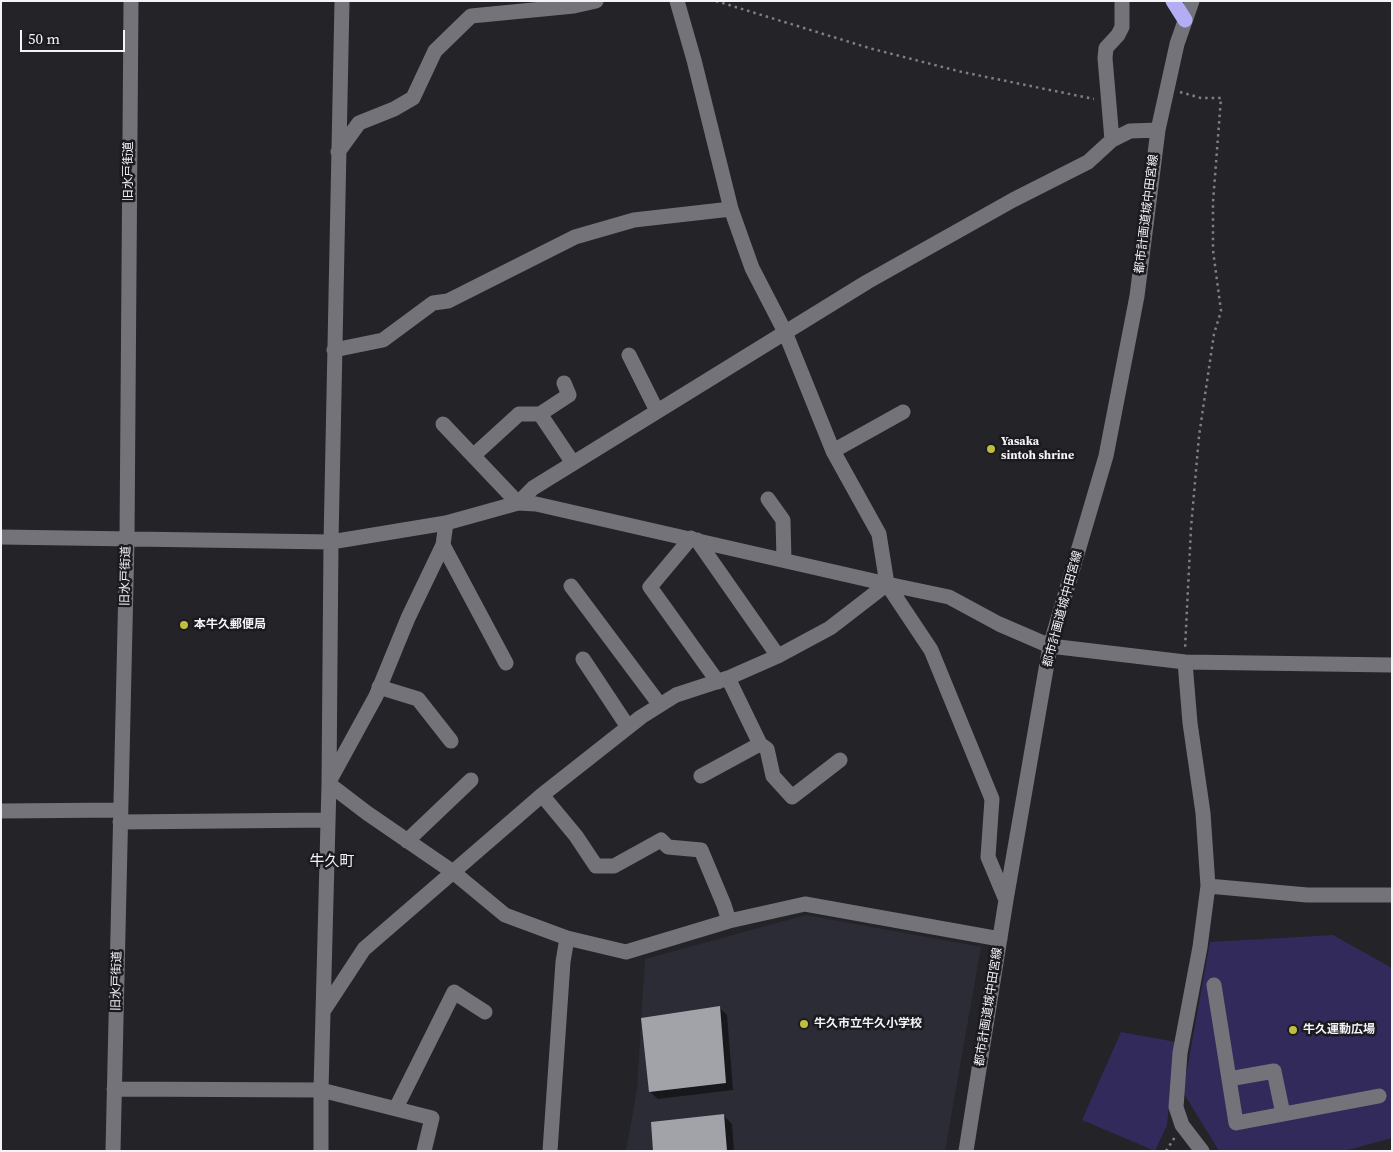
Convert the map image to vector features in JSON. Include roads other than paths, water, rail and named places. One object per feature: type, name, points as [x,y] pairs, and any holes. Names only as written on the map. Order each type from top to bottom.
[{"type":"highway","points":[[1174,1],[1185,20]]},
{"type":"street","name":"旧水戸街道","points":[[113,1151],[127,540],[131,1]]},
{"type":"street","points":[[321,1151],[329,784],[334,350],[342,1]]},
{"type":"street","points":[[338,152],[359,123],[394,109],[413,98],[435,51],[471,16],[574,6],[596,1]]},
{"type":"street","points":[[677,1],[694,60],[730,209],[752,268],[786,332],[833,451],[879,534],[887,584],[931,650],[992,799],[988,857],[1006,900]]},
{"type":"street","points":[[1112,140],[1105,58],[1106,48],[1118,35],[1122,27],[1122,1]]},
{"type":"street","name":"都市計画道城中田宮線","points":[[966,1151],[1006,900],[1050,646],[1106,456],[1137,296],[1158,130],[1166,89],[1192,1]]},
{"type":"street","points":[[518,503],[533,488],[867,282],[1013,200],[1088,162],[1112,140],[1130,131],[1158,130]]},
{"type":"street","points":[[334,350],[383,340],[433,303],[448,301],[575,237],[634,220],[730,209]]},
{"type":"street","points":[[629,355],[657,411]]},
{"type":"street","points":[[473,456],[518,414],[540,414],[569,395],[564,383]]},
{"type":"street","points":[[833,451],[903,412]]},
{"type":"street","points":[[540,414],[573,463]]},
{"type":"street","points":[[443,424],[518,503]]},
{"type":"street","points":[[768,499],[784,520],[784,560]]},
{"type":"street","points":[[1,537],[331,542],[446,524],[518,503],[536,504],[887,584],[949,596],[999,624],[1050,646],[1184,662],[1392,665]]},
{"type":"street","points":[[329,784],[379,687],[408,618],[443,545],[446,524]]},
{"type":"street","points":[[694,539],[778,656]]},
{"type":"street","points":[[694,539],[650,587],[723,680],[760,744],[767,749],[773,776],[792,797],[840,760]]},
{"type":"street","points":[[443,545],[506,663]]},
{"type":"street","points":[[323,1011],[364,949],[542,795],[628,727],[676,696],[723,680],[778,656],[830,628],[887,584]]},
{"type":"street","points":[[571,586],[660,705]]},
{"type":"street","points":[[584,659],[628,727]]},
{"type":"street","points":[[1184,662],[1190,723],[1203,813],[1208,886],[1200,947],[1180,1053],[1176,1106],[1182,1125],[1202,1151]]},
{"type":"street","points":[[379,687],[418,699],[451,741]]},
{"type":"street","points":[[701,776],[760,744]]},
{"type":"street","points":[[407,840],[471,780]]},
{"type":"street","points":[[329,784],[367,813],[453,872],[505,915],[567,938],[626,952],[730,921],[805,904],[1000,938]]},
{"type":"street","points":[[542,795],[576,836],[596,866],[614,866],[661,840],[668,847],[701,850],[730,921]]},
{"type":"street","points":[[1,811],[120,816],[328,820]]},
{"type":"street","points":[[1208,886],[1307,895],[1392,895]]},
{"type":"street","points":[[550,1151],[563,962],[567,938]]},
{"type":"street","points":[[1214,985],[1236,1123],[1379,1096]]},
{"type":"street","points":[[396,1108],[454,992],[485,1012]]},
{"type":"street","points":[[1229,1079],[1274,1071],[1283,1114]]},
{"type":"street","points":[[114,1089],[321,1090],[432,1118],[424,1151]]},
{"type":"place","name":"Yasaka sintoh shrine","points":[[991,449]]},
{"type":"place","name":"本牛久郵便局","points":[[184,625]]},
{"type":"place","name":"牛久市立牛久小学校","points":[[804,1024]]},
{"type":"place","name":"牛久運動広場","points":[[1293,1030]]},
{"type":"district","name":"牛久町","points":[[332,862]]}]
